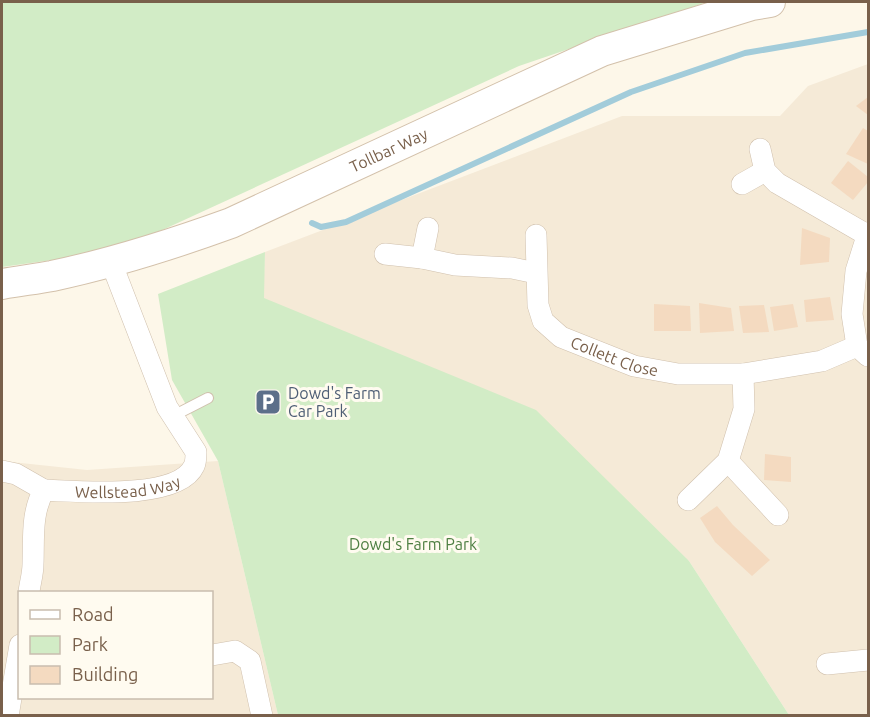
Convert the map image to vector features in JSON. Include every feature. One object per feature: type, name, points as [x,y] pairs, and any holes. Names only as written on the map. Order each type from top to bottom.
[{"type":"main road","name":"Tollbar Way","points":[[2,284],[51,276],[111,262],[231,223],[602,51],[752,5],[770,2]]},
{"type":"street","points":[[760,149],[765,171],[777,183],[868,234],[856,271],[852,314],[863,351]]},
{"type":"street","points":[[742,184],[765,171]]},
{"type":"street","points":[[422,258],[428,228]]},
{"type":"street","name":"Collett Close","points":[[536,235],[538,305],[543,321],[561,337],[634,366],[678,374],[743,374],[822,362],[863,351]]},
{"type":"street","points":[[385,254],[455,265],[512,268],[536,273]]},
{"type":"street","name":"Wellstead Way","points":[[44,490],[138,492],[184,477],[194,466],[196,452],[167,407],[111,262]]},
{"type":"street","points":[[688,500],[728,461],[744,409],[743,374]]},
{"type":"street","points":[[728,461],[778,515]]},
{"type":"street","points":[[2,471],[16,474],[44,490],[39,498],[34,518],[33,568],[29,591]]},
{"type":"street","points":[[213,655],[235,651],[250,662],[262,716]]},
{"type":"street","points":[[827,664],[868,660]]},
{"type":"street","points":[[8,716],[18,661]]},
{"type":"lane","points":[[173,416],[208,398]]},
{"type":"shaded area","points":[[868,64],[868,715],[789,715],[689,561],[263,298],[265,252],[622,116],[780,116],[808,86]]},
{"type":"shaded area","points":[[2,461],[87,470],[218,461],[278,715],[2,716]]},
{"type":"green space","points":[[2,2],[707,2],[519,66],[145,238],[81,256],[2,267]]},
{"type":"green space","name":"Dowd's Farm Park","points":[[265,252],[264,298],[536,410],[689,561],[789,715],[278,715],[218,461],[172,380],[158,294]]},
{"type":"building","points":[[868,97],[868,115],[856,106]]},
{"type":"building","points":[[863,128],[868,131],[868,164],[846,154]]},
{"type":"building","points":[[848,161],[868,177],[868,182],[853,200],[831,183]]},
{"type":"building","points":[[802,228],[830,238],[829,262],[800,265]]},
{"type":"building","points":[[830,297],[834,320],[806,322],[804,300]]},
{"type":"building","points":[[699,303],[731,308],[734,331],[700,333]]},
{"type":"building","points":[[654,304],[690,306],[691,331],[654,331]]},
{"type":"building","points":[[793,304],[798,327],[774,331],[770,307]]},
{"type":"building","points":[[764,305],[769,332],[743,333],[739,306]]},
{"type":"building","points":[[765,454],[791,457],[791,482],[764,480]]},
{"type":"building","points":[[717,506],[733,525],[770,560],[752,576],[715,542],[700,518]]},
{"type":"waterway","points":[[312,223],[321,227],[346,222],[631,92],[745,53],[868,32]]},
{"type":"place","name":"Dowd's Farm Car Park","points":[[268,402]]}]
